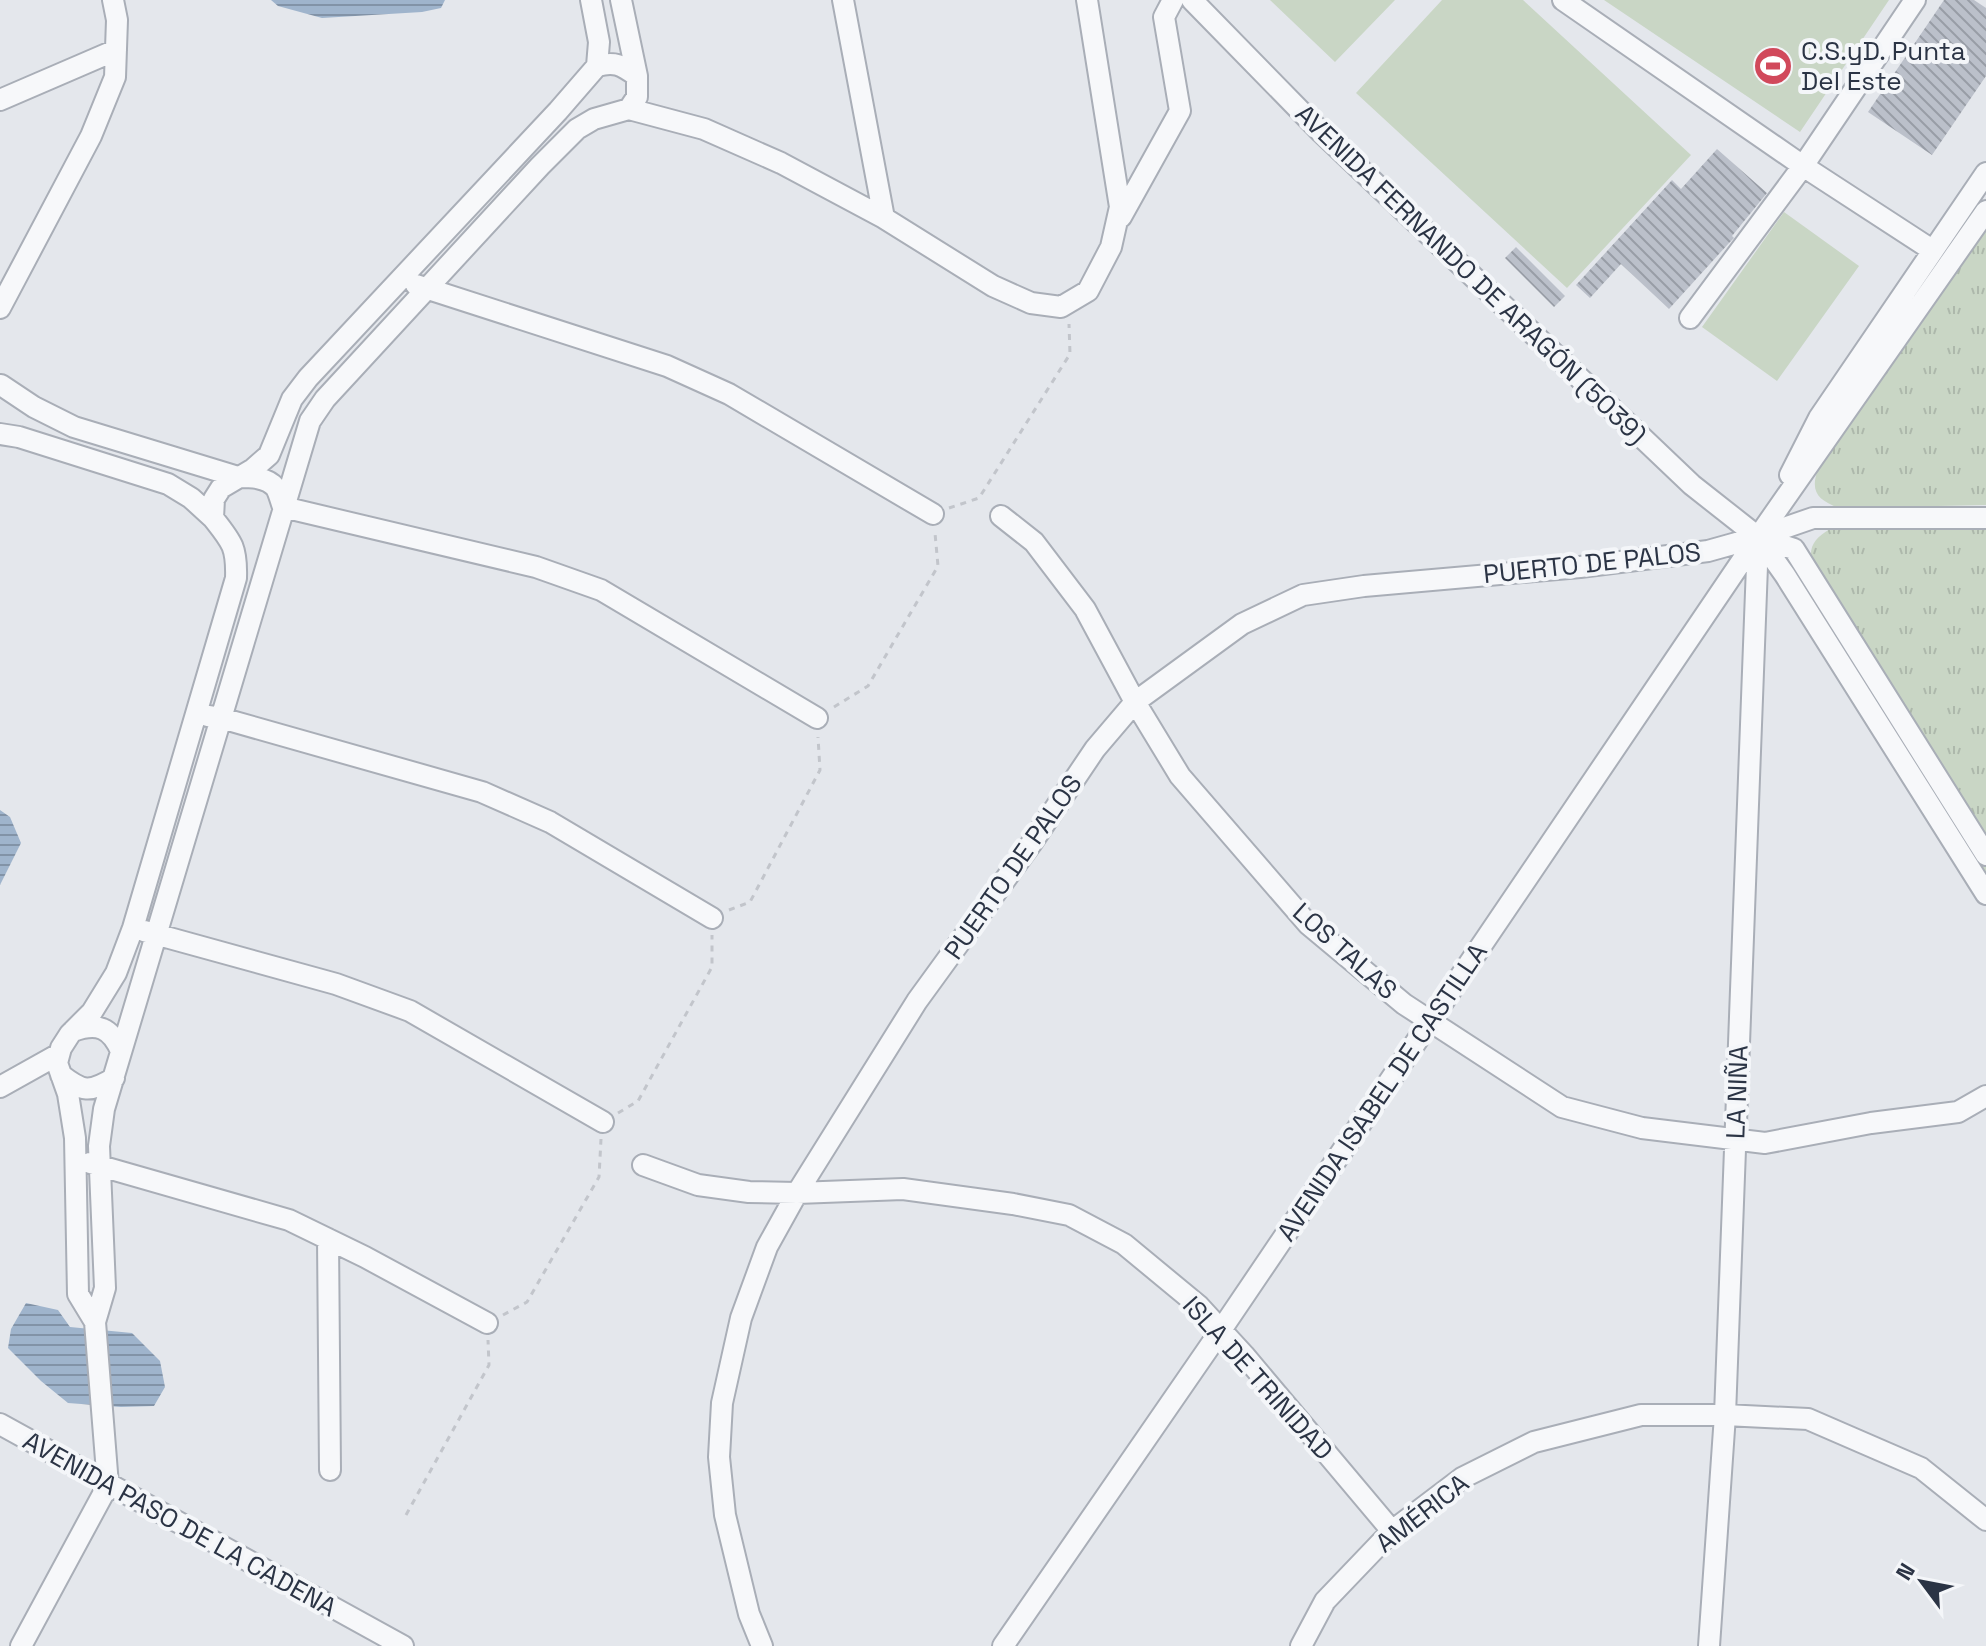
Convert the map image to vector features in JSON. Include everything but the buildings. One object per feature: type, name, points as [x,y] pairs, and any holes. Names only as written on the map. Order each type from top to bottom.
[{"type":"street","points":[[0,308],[91,136],[115,77],[117,20],[113,0]]},
{"type":"street","points":[[591,0],[599,42],[597,66]]},
{"type":"street","points":[[621,0],[637,76],[637,97],[629,109]]},
{"type":"street","points":[[843,0],[884,218]]},
{"type":"street","points":[[21,1646],[108,1485],[95,1325],[105,1288],[99,1146],[104,1109],[310,421],[325,399],[577,129],[594,119],[629,109],[704,129],[781,163],[884,218],[993,286],[1031,303],[1061,307],[1069,303],[1088,291],[1111,247],[1120,207],[1087,0]]},
{"type":"street","points":[[1116,226],[1180,111],[1164,17],[1173,0]]},
{"type":"street","name":"AVENIDA FERNANDO DE ARAGÓN (5039)","points":[[1192,0],[1321,132],[1680,475],[1758,537]]},
{"type":"street","points":[[1563,0],[1803,166],[1932,250]]},
{"type":"street","points":[[1690,318],[1803,166],[1915,0]]},
{"type":"street","points":[[0,100],[116,50]]},
{"type":"street","points":[[213,518],[214,499],[221,488],[253,469],[269,455],[292,399],[300,389],[597,66],[611,62],[637,76]]},
{"type":"street","points":[[582,84],[581,97],[588,109],[602,117]]},
{"type":"street","name":"AVENIDA ISABEL DE CASTILLA","points":[[1758,537],[1819,418],[1986,173]]},
{"type":"street","name":"AVENIDA ISABEL DE CASTILLA","points":[[1003,1646],[1758,537],[1986,211]]},
{"type":"street","points":[[401,279],[667,366],[729,394],[933,514]]},
{"type":"street","points":[[1,383],[34,407],[74,427],[238,477],[265,480],[276,488],[283,507]]},
{"type":"street","points":[[0,406],[1,383]]},
{"type":"street","points":[[0,434],[19,437],[168,484],[191,498],[213,518],[229,538],[236,554],[236,578],[133,928],[116,973],[92,1012],[61,1048],[57,1063],[68,1094],[75,1138],[78,1294],[95,1325]]},
{"type":"street","points":[[283,507],[536,567],[601,590],[817,718]]},
{"type":"street","name":"LOS TALAS","points":[[1001,516],[1034,542],[1085,609],[1135,702],[1180,776],[1308,924],[1404,1004],[1562,1107],[1642,1128],[1765,1143],[1871,1123],[1958,1112],[1986,1096]]},
{"type":"street","name":"PUERTO DE PALOS","points":[[762,1646],[749,1614],[725,1515],[719,1457],[722,1403],[741,1318],[767,1247],[797,1193],[917,1001],[1031,844],[1095,749],[1135,702],[1242,624],[1303,595],[1708,551],[1813,518],[1986,518]]},
{"type":"street","points":[[1758,537],[1794,549],[1986,855]]},
{"type":"street","points":[[1758,537],[1986,894]]},
{"type":"street","name":"LA NIÑA","points":[[1709,1646],[1725,1415],[1758,537]]},
{"type":"street","points":[[233,547],[249,554],[261,552],[273,543]]},
{"type":"street","points":[[196,714],[221,718],[482,792],[550,822],[712,918]]},
{"type":"street","points":[[133,928],[336,984],[410,1011],[603,1122]]},
{"type":"street","points":[[73,1031],[94,1027],[106,1030],[115,1038],[121,1051]]},
{"type":"street","points":[[0,1087],[59,1054]]},
{"type":"street","points":[[61,1075],[76,1087],[88,1091],[114,1078]]},
{"type":"street","points":[[75,1157],[100,1167],[289,1220],[487,1323]]},
{"type":"street","name":"ISLA DE TRINIDAD","points":[[643,1165],[698,1185],[749,1192],[903,1189],[1069,1215],[1124,1244],[1199,1306],[1392,1531]]},
{"type":"street","points":[[328,1239],[330,1470]]},
{"type":"street","name":"AMÉRICA","points":[[1301,1646],[1325,1601],[1392,1531],[1462,1478],[1534,1442],[1641,1415],[1808,1419],[1921,1468],[1986,1520]]},
{"type":"street","name":"AVENIDA PASO DE LA CADENA","points":[[0,1424],[403,1646]]},
{"type":"path","points":[[406,1515],[489,1365],[487,1323],[527,1302],[599,1177],[603,1122],[638,1101],[712,967],[712,918],[750,902],[820,770],[817,718],[868,686],[938,566],[933,514],[979,498],[1070,354],[1069,303]]},
{"type":"green space","points":[[1270,0],[1395,0],[1335,62]]},
{"type":"green space","points":[[1442,0],[1523,0],[1691,155],[1567,288],[1356,93]]},
{"type":"green space","name":"C.S.yD. Punta Del Este","points":[[1604,0],[1889,0],[1800,132]]},
{"type":"green space","points":[[1784,212],[1859,266],[1777,381],[1702,327]]},
{"type":"green space","points":[[1986,226],[1986,505],[1839,508],[1825,502],[1815,489],[1818,469]]},
{"type":"green space","points":[[1986,527],[1986,839],[1812,564],[1811,552],[1814,543],[1830,529]]},
{"type":"green space","points":[[1783,556],[1790,556],[1986,866],[1986,881]]},
{"type":"water","points":[[271,0],[445,0],[441,8],[422,12],[322,18],[278,6]]},
{"type":"water","points":[[0,810],[10,817],[21,843],[0,885]]},
{"type":"water","points":[[26,1303],[58,1310],[70,1327],[132,1333],[160,1361],[165,1387],[154,1406],[68,1403],[8,1348],[11,1329]]},
{"type":"place","name":"C.S.yD. Punta Del Este","points":[[1773,66]]}]
